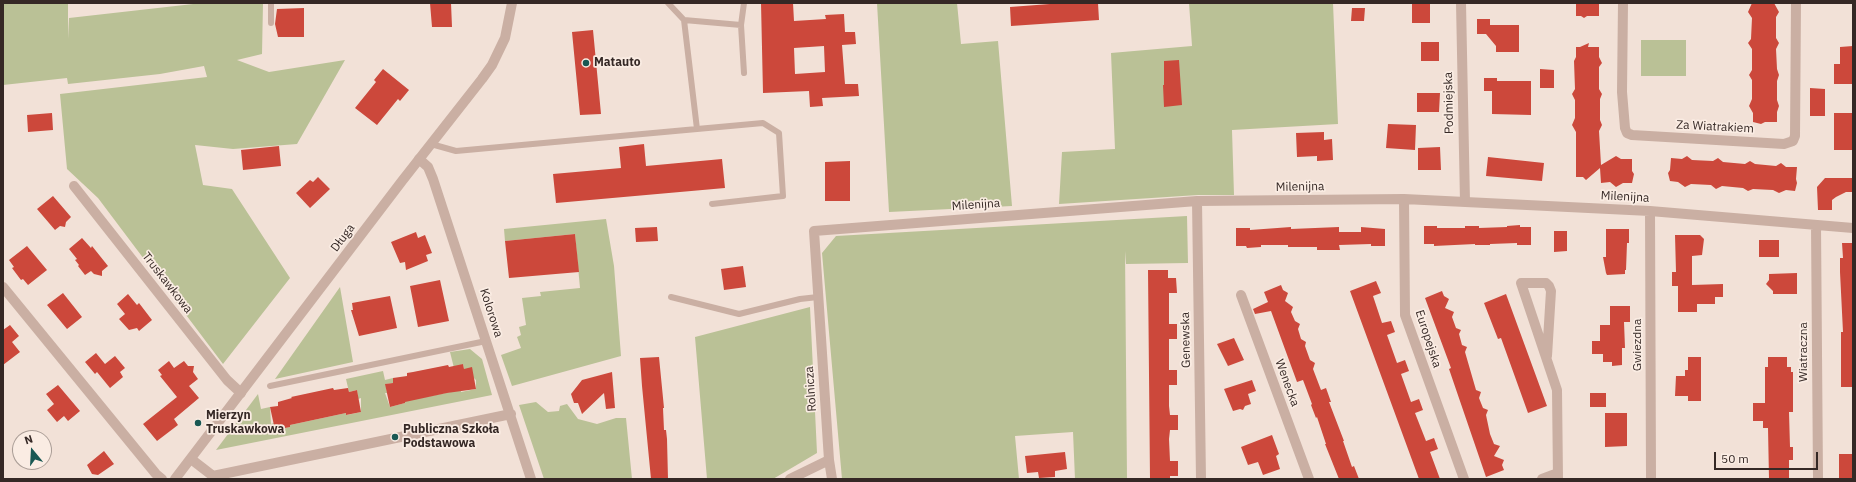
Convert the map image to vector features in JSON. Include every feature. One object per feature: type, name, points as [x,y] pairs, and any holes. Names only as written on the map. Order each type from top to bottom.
[{"type":"street","name":"Długa","points":[[175,479],[492,65],[507,33],[512,3]]},
{"type":"street","name":"Podmiejska","points":[[1461,3],[1465,202]]},
{"type":"street","name":"Za Wiatrakiem","points":[[1623,3],[1622,92],[1625,128],[1627,133],[1632,135],[1784,144],[1793,141],[1795,136],[1796,3]]},
{"type":"street","name":"Kolorowa","points":[[419,159],[428,167],[433,179],[531,479]]},
{"type":"street","name":"Truskawkowa","points":[[74,186],[227,380],[241,393]]},
{"type":"street","name":"Milenijna","points":[[818,297],[814,231],[1197,201],[1404,199],[1650,211],[1853,228]]},
{"type":"street","name":"Europejska","points":[[1404,199],[1405,315],[1464,479]]},
{"type":"street","name":"Genewska","points":[[1197,201],[1201,479]]},
{"type":"street","name":"Gwiezdna","points":[[1650,211],[1651,479]]},
{"type":"street","name":"Wiatraczna","points":[[1816,225],[1818,479]]},
{"type":"street","points":[[1542,479],[1558,476],[1557,390],[1521,283],[1546,283],[1551,291],[1546,356]]},
{"type":"street","points":[[3,287],[151,468],[162,479]]},
{"type":"street","name":"Wenecka","points":[[1241,295],[1309,479]]},
{"type":"street","name":"Rolnicza","points":[[818,297],[829,460],[832,479]]},
{"type":"street","points":[[191,459],[213,476],[511,414]]},
{"type":"street","points":[[790,479],[829,460]]},
{"type":"lane","points":[[271,3],[271,23]]},
{"type":"lane","points":[[668,3],[684,20],[697,129]]},
{"type":"lane","points":[[744,3],[741,25],[744,73]]},
{"type":"lane","points":[[684,20],[741,25]]},
{"type":"lane","points":[[431,144],[456,151],[763,124],[779,133],[783,196],[712,204]]},
{"type":"lane","points":[[671,297],[739,314],[800,299],[818,297]]},
{"type":"lane","points":[[270,386],[486,341]]},
{"type":"green space","points":[[3,3],[68,3],[68,39],[69,18],[202,3],[263,3],[262,54],[237,60],[269,72],[345,60],[297,144],[233,149],[195,145],[203,185],[232,189],[290,278],[223,364],[98,198],[67,169],[60,94],[207,77],[204,66],[160,74],[68,84],[67,78],[3,85]]},
{"type":"green space","points":[[877,3],[957,3],[961,44],[998,41],[1012,206],[889,212]]},
{"type":"green space","points":[[1189,3],[1333,3],[1338,124],[1232,130],[1234,195],[1198,195],[1059,204],[1062,152],[1115,149],[1111,53],[1192,46]]},
{"type":"green space","points":[[1641,40],[1686,40],[1686,76],[1641,76]]},
{"type":"green space","points":[[1187,216],[1188,263],[1126,264],[1125,251],[1127,479],[1075,479],[1073,432],[1015,436],[1019,479],[842,479],[822,253],[836,236]]},
{"type":"green space","points":[[606,219],[614,266],[621,356],[512,386],[501,355],[521,348],[517,337],[521,335],[519,327],[526,325],[522,298],[541,296],[540,292],[580,288],[575,234],[505,241],[504,229]]},
{"type":"green space","points":[[340,287],[353,362],[275,379]]},
{"type":"green space","points":[[810,307],[817,453],[773,479],[707,479],[695,337]]},
{"type":"green space","points":[[470,349],[482,359],[492,395],[216,450],[258,394],[261,409],[270,407],[271,424],[274,423],[275,430],[290,427],[290,425],[346,413],[347,415],[361,412],[361,398],[358,399],[357,390],[349,392],[346,379],[383,371],[385,380],[393,378],[393,383],[386,384],[387,393],[385,393],[390,407],[405,403],[405,401],[461,390],[461,392],[476,389],[476,380],[464,369],[463,364],[454,368],[450,352]]},
{"type":"green space","points":[[536,402],[548,412],[559,411],[560,406],[567,404],[578,419],[597,424],[616,418],[626,418],[632,479],[544,479],[519,405]]},
{"type":"building","points":[[430,3],[451,3],[452,27],[432,27]]},
{"type":"building","points":[[761,3],[793,3],[794,21],[826,19],[825,15],[844,14],[845,32],[855,32],[856,44],[842,45],[845,84],[858,84],[859,96],[822,98],[823,106],[810,107],[809,91],[763,93]],"holes":[[[824,46],[825,72],[795,74],[794,48]]]},
{"type":"building","points":[[1063,3],[1098,3],[1099,20],[1011,26],[1010,7]]},
{"type":"building","points":[[1412,3],[1430,3],[1430,23],[1412,23]]},
{"type":"building","points":[[1576,3],[1599,3],[1599,16],[1587,16],[1584,18],[1581,16],[1576,16]]},
{"type":"building","points":[[1752,3],[1774,3],[1779,12],[1776,17],[1776,38],[1779,43],[1776,49],[1777,69],[1779,75],[1777,81],[1777,100],[1779,106],[1777,112],[1777,122],[1765,122],[1761,124],[1753,122],[1753,113],[1749,106],[1752,99],[1752,80],[1749,75],[1752,70],[1752,49],[1748,43],[1751,39],[1752,18],[1748,12]]},
{"type":"building","points":[[304,8],[304,37],[278,37],[275,24],[277,9]]},
{"type":"building","points":[[1352,8],[1365,8],[1364,21],[1351,21]]},
{"type":"building","points":[[1477,19],[1490,19],[1490,25],[1519,25],[1519,52],[1496,52],[1496,46],[1486,34],[1477,34]]},
{"type":"building","points":[[593,30],[601,114],[580,115],[572,32]]},
{"type":"building","points":[[1421,42],[1439,42],[1439,61],[1421,61]]},
{"type":"building","points":[[1589,43],[1588,47],[1599,47],[1599,57],[1602,63],[1599,67],[1599,89],[1602,94],[1600,99],[1600,120],[1602,125],[1599,131],[1601,165],[1616,156],[1621,159],[1632,159],[1632,171],[1634,174],[1632,183],[1623,183],[1616,187],[1610,182],[1601,183],[1600,168],[1586,180],[1583,177],[1576,177],[1576,132],[1572,125],[1575,118],[1575,100],[1572,94],[1575,89],[1574,61],[1576,57],[1576,47]]},
{"type":"building","points":[[1853,46],[1853,84],[1834,84],[1834,64],[1840,64],[1840,47]]},
{"type":"building","points":[[1179,60],[1182,105],[1164,107],[1164,61]]},
{"type":"building","points":[[383,69],[409,90],[400,101],[398,99],[377,125],[355,108],[376,82],[374,80]]},
{"type":"building","points":[[1540,69],[1554,70],[1554,88],[1540,88]]},
{"type":"building","points":[[1484,78],[1497,78],[1497,81],[1531,81],[1531,115],[1492,114],[1492,91],[1484,91]]},
{"type":"building","points":[[1810,88],[1825,89],[1825,116],[1810,116]]},
{"type":"building","points":[[1417,93],[1440,93],[1439,112],[1417,112]]},
{"type":"building","points":[[52,113],[53,130],[28,132],[27,115]]},
{"type":"building","points":[[1834,113],[1853,113],[1853,150],[1834,150]]},
{"type":"building","points":[[1388,124],[1416,125],[1415,150],[1386,148]]},
{"type":"building","points":[[1324,132],[1324,140],[1332,139],[1333,160],[1317,161],[1317,156],[1297,157],[1296,133]]},
{"type":"building","points":[[644,144],[646,166],[722,159],[725,188],[556,203],[553,174],[621,168],[619,147]]},
{"type":"building","points":[[279,146],[281,166],[243,170],[241,150]]},
{"type":"building","points":[[1440,147],[1441,170],[1418,170],[1418,148]]},
{"type":"building","points":[[1687,156],[1692,160],[1713,161],[1718,158],[1723,162],[1745,164],[1750,161],[1755,164],[1776,166],[1781,163],[1786,167],[1797,167],[1797,183],[1795,191],[1786,190],[1779,193],[1773,190],[1753,189],[1748,191],[1743,188],[1722,186],[1716,189],[1711,185],[1691,184],[1685,187],[1678,182],[1670,181],[1668,173],[1670,170],[1671,158],[1682,159]]},
{"type":"building","points":[[1488,157],[1544,163],[1542,181],[1486,176]]},
{"type":"building","points":[[850,161],[850,201],[825,201],[825,162]]},
{"type":"building","points":[[318,177],[330,189],[310,208],[296,193],[310,180],[313,182]]},
{"type":"building","points":[[1825,178],[1853,178],[1853,192],[1846,192],[1832,200],[1832,210],[1818,210],[1817,187]]},
{"type":"building","points":[[53,196],[71,217],[66,222],[65,227],[60,226],[55,230],[37,209]]},
{"type":"building","points":[[1520,225],[1520,227],[1531,227],[1531,245],[1517,245],[1517,243],[1434,246],[1434,244],[1424,244],[1424,226],[1437,226],[1437,228],[1465,228],[1465,226],[1479,226],[1479,228]]},
{"type":"building","points":[[657,227],[658,241],[636,242],[635,228]]},
{"type":"building","points":[[1291,227],[1291,229],[1339,227],[1339,232],[1361,232],[1361,227],[1385,229],[1385,246],[1371,246],[1371,244],[1339,245],[1340,250],[1317,250],[1317,247],[1288,247],[1288,245],[1261,245],[1261,247],[1247,248],[1246,246],[1236,246],[1236,228],[1250,228],[1250,230]]},
{"type":"building","points":[[1606,229],[1629,229],[1629,243],[1627,243],[1625,274],[1607,275],[1606,273],[1603,257],[1606,257]]},
{"type":"building","points":[[1554,231],[1567,231],[1567,251],[1554,252]]},
{"type":"building","points":[[416,232],[418,238],[425,235],[432,253],[426,255],[428,261],[406,270],[405,262],[400,263],[391,242]]},
{"type":"building","points":[[575,234],[579,272],[509,278],[505,241]]},
{"type":"building","points":[[1675,235],[1700,235],[1704,239],[1702,255],[1692,256],[1692,285],[1723,284],[1723,297],[1715,297],[1715,304],[1697,304],[1697,312],[1678,312],[1678,286],[1672,286],[1672,272],[1676,272]]},
{"type":"building","points":[[82,238],[91,248],[92,246],[108,266],[102,271],[102,276],[94,274],[91,271],[85,275],[75,260],[77,259],[69,249]]},
{"type":"building","points":[[1759,240],[1779,240],[1779,257],[1759,257]]},
{"type":"building","points":[[1842,243],[1853,243],[1853,387],[1841,387],[1841,332],[1843,332],[1840,258],[1843,258]]},
{"type":"building","points":[[27,246],[47,270],[28,285],[23,279],[21,280],[12,268],[14,267],[9,260]]},
{"type":"building","points":[[743,266],[746,287],[724,290],[721,269]]},
{"type":"building","points":[[1148,270],[1168,270],[1168,278],[1176,278],[1177,293],[1169,293],[1169,324],[1177,324],[1177,339],[1169,339],[1169,370],[1177,370],[1177,385],[1169,385],[1169,406],[1170,415],[1178,415],[1178,430],[1170,430],[1169,439],[1170,461],[1178,461],[1178,476],[1170,476],[1170,479],[1150,479]]},
{"type":"building","points":[[1797,273],[1797,294],[1773,294],[1773,291],[1766,284],[1769,280],[1769,274]]},
{"type":"building","points":[[440,280],[449,321],[418,327],[410,286]]},
{"type":"building","points":[[1376,281],[1381,293],[1373,296],[1382,323],[1391,321],[1395,332],[1387,335],[1397,363],[1405,360],[1409,371],[1401,374],[1411,402],[1419,399],[1423,410],[1415,413],[1426,441],[1434,438],[1438,449],[1430,452],[1440,479],[1419,479],[1350,291]]},
{"type":"building","points":[[1281,285],[1283,290],[1288,293],[1285,301],[1293,307],[1291,312],[1295,321],[1300,324],[1298,329],[1301,339],[1306,342],[1305,346],[1310,360],[1315,363],[1313,369],[1321,390],[1326,388],[1331,402],[1329,402],[1352,467],[1354,466],[1359,479],[1339,479],[1303,380],[1297,382],[1271,311],[1255,314],[1253,309],[1268,302],[1264,292]]},
{"type":"building","points":[[1442,291],[1444,296],[1449,299],[1445,308],[1454,312],[1452,317],[1456,328],[1461,330],[1459,334],[1462,345],[1467,347],[1465,352],[1476,390],[1481,392],[1479,398],[1483,408],[1488,410],[1486,415],[1490,434],[1494,444],[1500,446],[1494,456],[1504,460],[1502,465],[1504,470],[1486,477],[1449,369],[1451,368],[1425,298]]},
{"type":"building","points":[[63,293],[82,317],[67,329],[47,305]]},
{"type":"building","points":[[128,294],[137,305],[139,303],[152,320],[139,331],[137,328],[129,330],[119,319],[125,314],[117,304]]},
{"type":"building","points":[[1506,294],[1547,406],[1528,413],[1501,338],[1498,339],[1484,303]]},
{"type":"building","points":[[390,296],[397,328],[359,336],[351,310],[353,310],[352,303]]},
{"type":"building","points":[[1610,306],[1630,306],[1630,322],[1624,322],[1625,348],[1622,348],[1622,365],[1612,366],[1612,362],[1603,362],[1603,354],[1592,354],[1592,341],[1600,341],[1600,325],[1610,325]]},
{"type":"building","points":[[10,325],[19,336],[12,342],[20,352],[3,365],[3,330]]},
{"type":"building","points":[[1234,338],[1244,360],[1228,366],[1217,344]]},
{"type":"building","points":[[96,353],[105,364],[115,356],[125,368],[120,372],[123,377],[110,388],[97,372],[95,374],[85,362]]},
{"type":"building","points":[[659,357],[664,408],[664,430],[666,430],[667,439],[668,479],[651,479],[642,386],[640,358]]},
{"type":"building","points":[[1688,357],[1701,357],[1701,401],[1688,401],[1688,396],[1675,396],[1676,376],[1685,376],[1685,370],[1688,370]]},
{"type":"building","points":[[1768,357],[1787,357],[1787,367],[1791,367],[1791,372],[1793,372],[1793,412],[1789,412],[1790,447],[1793,447],[1793,460],[1789,460],[1789,479],[1769,479],[1768,428],[1763,428],[1763,421],[1753,421],[1753,403],[1765,403],[1765,367],[1768,367]]},
{"type":"building","points":[[169,361],[174,368],[184,361],[188,366],[194,366],[193,372],[198,379],[189,386],[199,398],[174,419],[178,425],[157,441],[143,424],[177,397],[160,376],[162,375],[158,370]]},
{"type":"building","points":[[463,364],[464,369],[472,367],[476,389],[447,393],[405,402],[390,407],[385,384],[393,383],[393,378],[407,376],[407,373],[448,365],[449,367]]},
{"type":"building","points":[[612,372],[615,408],[606,409],[604,393],[582,414],[578,403],[574,403],[571,394],[582,380]]},
{"type":"building","points":[[1252,380],[1256,391],[1248,394],[1251,404],[1245,406],[1243,410],[1240,409],[1233,411],[1224,389]]},
{"type":"building","points":[[58,385],[80,411],[68,421],[64,416],[57,422],[47,410],[54,404],[46,394]]},
{"type":"building","points":[[333,388],[334,390],[348,388],[349,392],[357,390],[361,412],[346,415],[346,413],[290,425],[290,427],[275,430],[270,407],[278,406],[278,402],[292,398],[291,397]]},
{"type":"building","points":[[1590,393],[1606,393],[1606,407],[1590,407]]},
{"type":"building","points":[[1605,413],[1627,413],[1627,446],[1605,447]]},
{"type":"building","points":[[1272,435],[1279,454],[1276,456],[1280,469],[1263,475],[1258,462],[1248,465],[1241,447]]},
{"type":"building","points":[[104,451],[114,464],[98,475],[92,474],[87,465]]},
{"type":"building","points":[[1065,452],[1067,469],[1055,471],[1055,477],[1039,478],[1038,472],[1027,473],[1025,456]]},
{"type":"building","points":[[1839,454],[1853,454],[1853,479],[1839,479]]},
{"type":"place","name":"Matauto","points":[[586,63]]},
{"type":"place","name":"Mierzyn Truskawkowa","points":[[198,423]]},
{"type":"place","name":"Publiczna Szkoła Podstawowa","points":[[395,437]]}]
